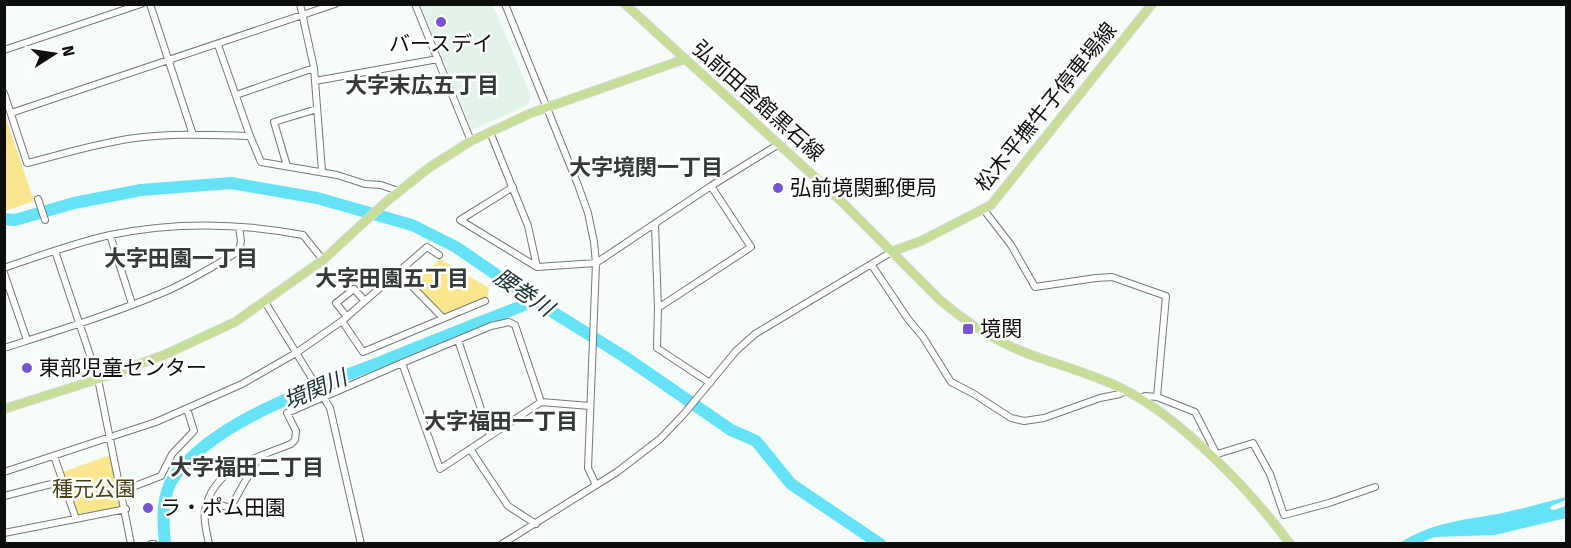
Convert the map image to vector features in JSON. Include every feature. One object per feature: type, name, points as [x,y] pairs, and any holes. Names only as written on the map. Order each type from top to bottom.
[{"type":"main road","name":"弘前田舎館黒石線","points":[[626,4],[893,251],[940,300],[972,325],[1028,354],[1095,376],[1140,399],[1213,455],[1290,543]]},
{"type":"main road","name":"松木平撫牛子停車場線","points":[[893,251],[921,241],[984,210],[999,196],[1152,4]]},
{"type":"main road","points":[[4,409],[98,379],[206,337],[236,322],[323,260],[398,191],[471,141],[546,108],[685,59]]},
{"type":"street","points":[[4,50],[141,4]]},
{"type":"street","points":[[150,4],[167,62],[193,135]]},
{"type":"street","points":[[300,4],[314,68],[322,171]]},
{"type":"street","points":[[11,113],[335,4]]},
{"type":"street","points":[[415,4],[471,141]]},
{"type":"street","points":[[505,4],[588,213],[594,242],[595,320],[588,468],[596,485]]},
{"type":"street","points":[[218,45],[261,162],[322,171],[398,191]]},
{"type":"street","points":[[315,81],[438,59]]},
{"type":"street","points":[[236,95],[314,68]]},
{"type":"street","points":[[4,93],[27,163],[134,138],[193,135],[250,136]]},
{"type":"street","points":[[287,166],[274,122],[317,109]]},
{"type":"street","points":[[490,132],[528,226],[537,267]]},
{"type":"street","points":[[513,187],[460,220],[537,267],[596,263],[711,186],[779,144]]},
{"type":"street","points":[[658,308],[751,247],[711,186]]},
{"type":"street","points":[[38,199],[45,220]]},
{"type":"street","points":[[984,210],[1011,245],[1035,287],[1112,277],[1166,296],[1157,397]]},
{"type":"street","points":[[655,225],[657,348],[710,382]]},
{"type":"street","points":[[4,268],[110,236],[148,229],[185,226],[239,227],[303,236],[323,260]]},
{"type":"street","points":[[4,348],[163,293],[197,276],[239,251],[241,241],[239,227]]},
{"type":"street","points":[[110,236],[132,304]]},
{"type":"street","points":[[4,472],[156,422],[242,384],[296,353],[345,319],[426,247],[439,255]]},
{"type":"street","points":[[55,251],[98,379],[132,543]]},
{"type":"street","points":[[502,543],[629,465],[683,416],[736,351],[755,334],[893,251]]},
{"type":"street","points":[[871,264],[908,320],[923,337],[951,382],[1011,418],[1024,421],[1044,418],[1100,398],[1120,394],[1125,390]]},
{"type":"street","points":[[398,272],[443,318]]},
{"type":"street","points":[[4,273],[7,292],[27,340]]},
{"type":"street","points":[[365,301],[354,289],[336,303],[363,352],[485,301]]},
{"type":"street","points":[[264,302],[330,408],[361,543]]},
{"type":"street","points":[[209,543],[205,511],[214,490],[232,468],[291,444],[295,440],[296,431],[287,412],[323,396],[458,340],[509,322],[516,325],[540,402]]},
{"type":"street","points":[[458,340],[490,436]]},
{"type":"street","points":[[402,363],[440,469],[540,402],[590,406]]},
{"type":"street","points":[[1140,399],[1145,396],[1157,397],[1195,412],[1213,455],[1253,443],[1270,474],[1284,515],[1375,487]]},
{"type":"street","points":[[122,491],[161,476],[172,454],[194,431],[187,409]]},
{"type":"street","points":[[470,449],[508,506],[536,524]]},
{"type":"street","points":[[54,456],[76,519]]},
{"type":"street","points":[[209,501],[230,508],[260,456]]},
{"type":"street","points":[[4,496],[63,481]]},
{"type":"street","points":[[4,533],[126,509]]},
{"type":"shaded area","points":[[421,5],[493,5],[531,96],[528,105],[472,130]]},
{"type":"green space","points":[[4,112],[34,201],[5,211],[4,211]]},
{"type":"green space","points":[[440,259],[489,288],[487,298],[444,314],[414,284]]},
{"type":"green space","name":"種元公園","points":[[110,455],[122,505],[80,516],[77,514],[63,472]]},
{"type":"water","points":[[1566,497],[1566,500],[1551,506],[1550,509],[1566,506],[1566,518],[1495,535],[1434,537],[1420,543],[1400,543],[1435,527]]},
{"type":"waterway","name":"腰巻川","points":[[4,219],[15,220],[74,203],[141,190],[231,183],[317,198],[412,225],[456,247],[535,301],[625,357],[731,430],[756,441],[791,484],[880,544]]},
{"type":"waterway","name":"境関川","points":[[165,544],[164,509],[170,484],[192,457],[214,439],[240,422],[296,395],[535,301]]},
{"type":"place","name":"バースデイ","points":[[441,22]]},
{"type":"place","name":"弘前境関郵便局","points":[[778,188]]},
{"type":"place","name":"境関","points":[[968,329]]},
{"type":"place","name":"東部児童センター","points":[[27,368]]},
{"type":"place","name":"ラ・ポム田園","points":[[148,508]]},
{"type":"district","name":"大字末広五丁目","points":[[422,85]]},
{"type":"district","name":"大字境関一丁目","points":[[646,167]]},
{"type":"district","name":"大字田園一丁目","points":[[181,258]]},
{"type":"district","name":"大字田園五丁目","points":[[392,278]]},
{"type":"district","name":"大字福田一丁目","points":[[501,421]]},
{"type":"district","name":"大字福田二丁目","points":[[247,467]]}]
